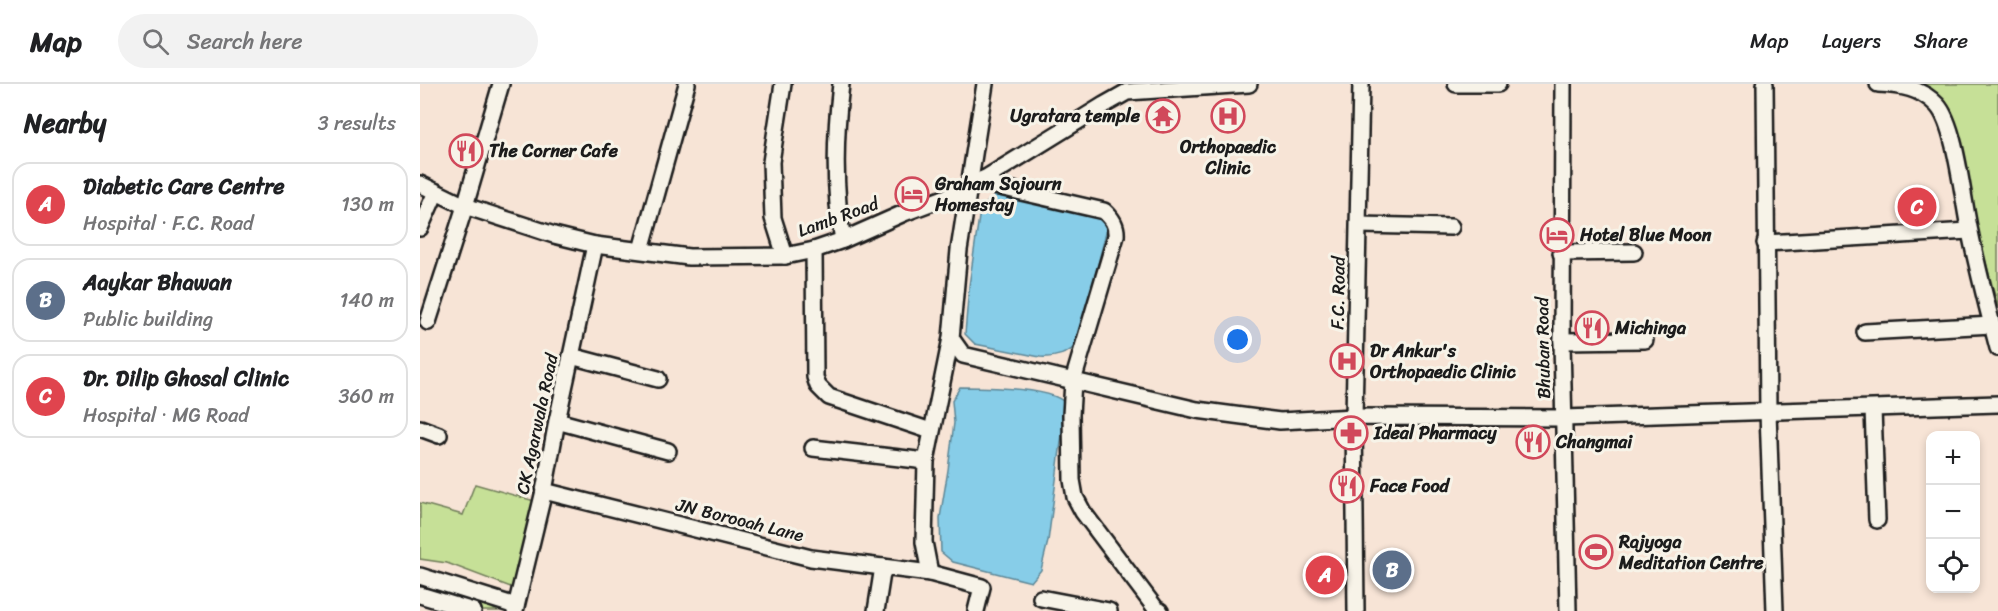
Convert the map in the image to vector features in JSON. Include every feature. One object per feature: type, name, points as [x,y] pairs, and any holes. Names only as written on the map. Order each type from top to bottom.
[{"type":"street","points":[[428,322],[501,84]]},
{"type":"street","points":[[640,250],[687,84]]},
{"type":"street","points":[[783,84],[771,162],[773,218],[785,256]]},
{"type":"street","points":[[841,84],[835,138],[837,210],[843,240]]},
{"type":"street","points":[[930,573],[924,542],[926,461],[951,338],[959,250],[986,84]]},
{"type":"street","name":"Lamb Road","points":[[420,184],[465,206],[554,235],[595,245],[689,257],[785,256],[814,250],[843,240],[904,213],[968,189],[1127,92],[1249,84]]},
{"type":"street","name":"F.C. Road","points":[[1356,611],[1354,417],[1361,84]]},
{"type":"street","points":[[1456,84],[1498,84]]},
{"type":"street","name":"Bhuban Road","points":[[1563,84],[1561,253],[1568,611]]},
{"type":"street","points":[[1764,84],[1768,412],[1775,611]]},
{"type":"street","points":[[1878,84],[1915,89],[1937,105],[1945,116],[1998,348]]},
{"type":"street","points":[[983,179],[991,186],[1104,211],[1116,228],[1113,248],[1073,381],[1072,480],[1075,497],[1083,512],[1155,610]]},
{"type":"street","points":[[420,228],[436,192]]},
{"type":"street","points":[[1359,225],[1451,227]]},
{"type":"street","points":[[1765,243],[1970,231]]},
{"type":"street","name":"CK Agarwala Road","points":[[515,609],[544,491],[595,245]]},
{"type":"street","points":[[814,250],[815,364],[818,386],[829,397],[931,431]]},
{"type":"street","points":[[1561,253],[1634,252]]},
{"type":"street","points":[[1865,332],[1992,326]]},
{"type":"street","points":[[951,338],[963,355],[1206,411],[1280,421],[1354,417],[1564,418],[1998,404]]},
{"type":"street","points":[[1562,341],[1645,340]]},
{"type":"street","points":[[945,368],[963,355]]},
{"type":"street","points":[[571,356],[658,379]]},
{"type":"street","points":[[1874,409],[1877,520]]},
{"type":"street","points":[[557,422],[668,451]]},
{"type":"street","points":[[420,428],[439,435]]},
{"type":"street","points":[[813,448],[926,461]]},
{"type":"street","name":"JN Borooah Lane","points":[[544,491],[811,558],[930,573],[982,587],[976,611]]},
{"type":"street","points":[[876,611],[882,567]]},
{"type":"street","points":[[420,576],[515,609]]},
{"type":"street","points":[[420,595],[473,611]]},
{"type":"street","points":[[1041,598],[1070,607],[1109,611]]},
{"type":"green space","points":[[1907,84],[1998,84],[1998,307],[1964,182],[1939,107]]},
{"type":"green space","points":[[475,484],[538,502],[516,589],[447,563],[420,559],[420,503],[463,515]]},
{"type":"green space","points":[[420,584],[497,611],[482,611],[420,590]]},
{"type":"water","points":[[995,196],[1033,200],[1078,209],[1098,218],[1107,229],[1078,342],[1067,352],[1051,357],[1040,357],[975,344],[965,334],[979,217],[985,205]]},
{"type":"water","points":[[960,387],[1033,391],[1059,398],[1066,404],[1048,541],[1041,570],[1031,582],[953,562],[941,552],[940,518],[954,423],[952,401]]},
{"type":"place","name":"Ugratara temple","points":[[1163,116]]},
{"type":"place","name":"Orthopaedic Clinic","points":[[1228,116]]},
{"type":"place","name":"The Corner Cafe","points":[[466,151]]},
{"type":"place","name":"Graham Sojourn Homestay","points":[[912,194]]},
{"type":"place","name":"Dr. Dilip Ghosal Clinic","points":[[1917,207]]},
{"type":"place","name":"Hotel Blue Moon","points":[[1557,235]]},
{"type":"place","name":"Michinga","points":[[1592,328]]},
{"type":"place","name":"Dr Ankur's Orthopaedic Clinic","points":[[1347,361]]},
{"type":"place","name":"Ideal Pharmacy","points":[[1351,433]]},
{"type":"place","name":"Changmai","points":[[1533,442]]},
{"type":"place","name":"Face Food","points":[[1347,486]]},
{"type":"place","name":"Rajyoga Meditation Centre","points":[[1596,552]]},
{"type":"place","name":"Aaykar Bhawan","points":[[1392,570]]},
{"type":"place","name":"Diabetic Care Centre","points":[[1325,575]]}]
